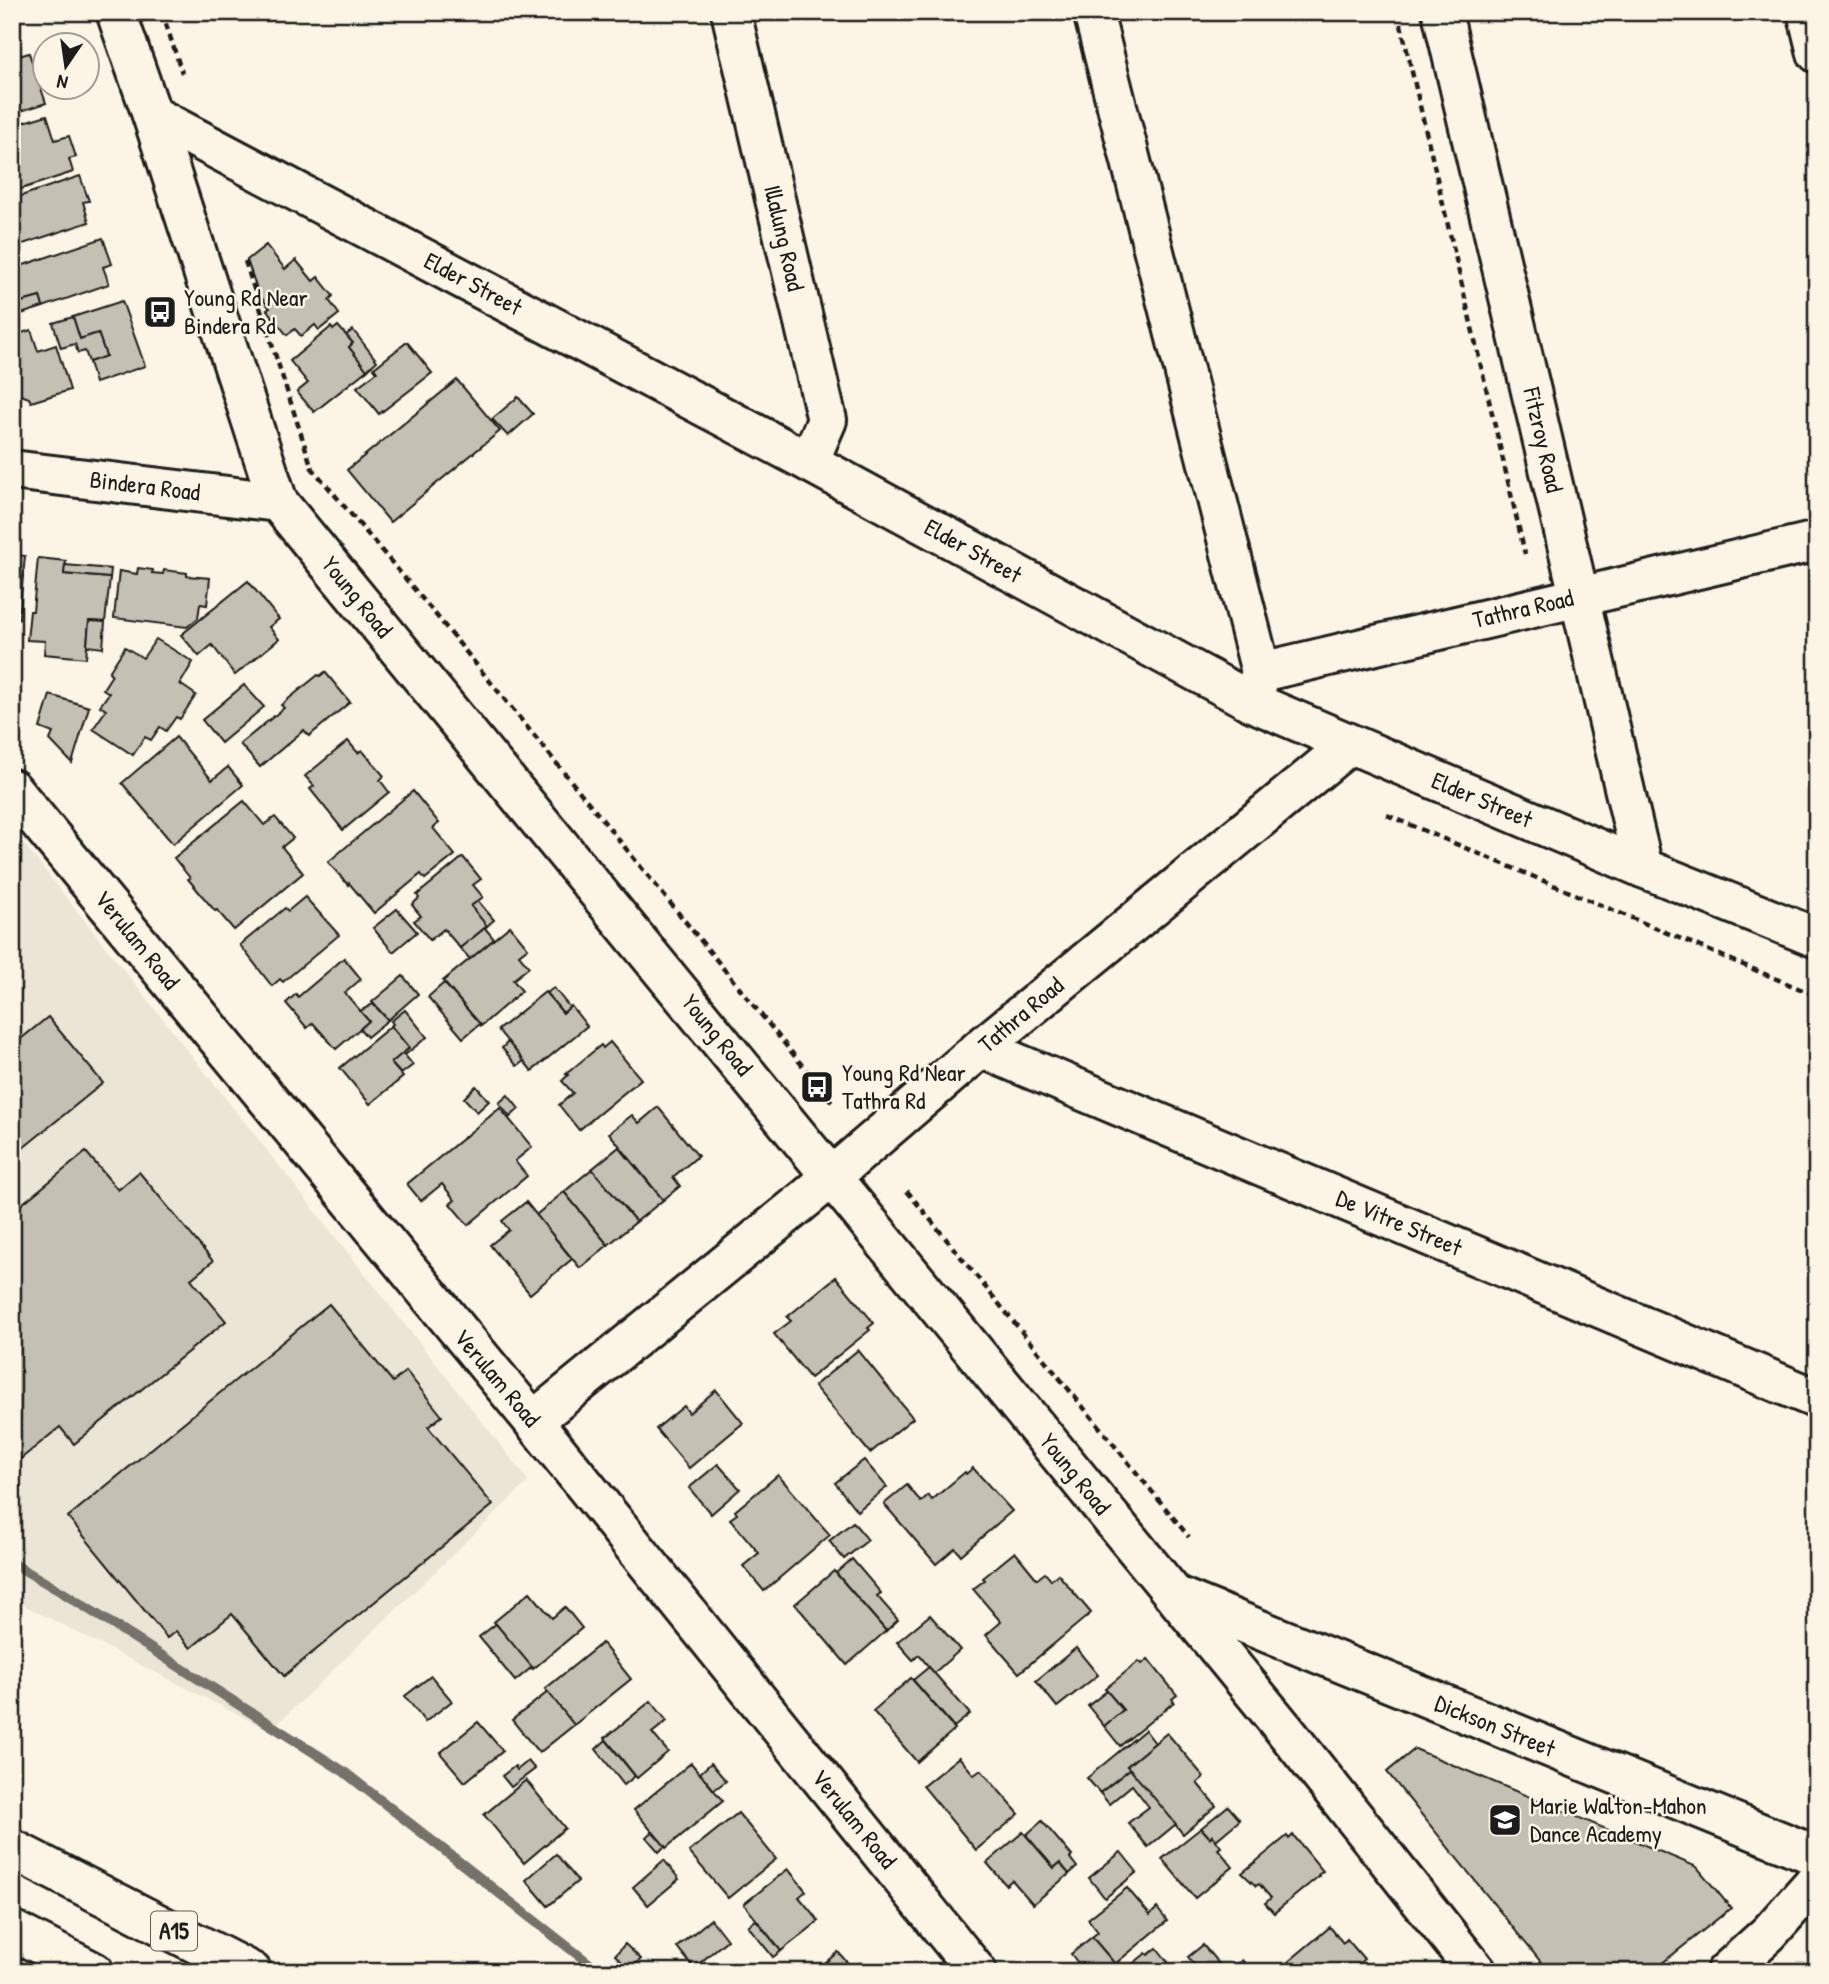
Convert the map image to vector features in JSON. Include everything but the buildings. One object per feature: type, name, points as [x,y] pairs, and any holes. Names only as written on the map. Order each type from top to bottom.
[{"type":"main road","name":"Young Road","points":[[116,12],[278,502],[1288,1734],[1477,1972]]},
{"type":"main road","name":"Illalung Road","points":[[731,12],[827,420],[809,462]]},
{"type":"main road","points":[[1093,12],[1256,687]]},
{"type":"main road","name":"Fitzroy Road","points":[[1442,12],[1643,868]]},
{"type":"main road","points":[[1807,12],[1817,53]]},
{"type":"main road","name":"Elder Street","points":[[152,115],[809,462],[1256,687],[1349,745],[1817,938]]},
{"type":"main road","name":"Bindera Road","points":[[12,470],[278,502]]},
{"type":"main road","name":"Tathra Road","points":[[1256,687],[1579,596],[1817,541]]},
{"type":"main road","name":"Tathra Road","points":[[533,1421],[832,1177],[981,1048],[1349,745]]},
{"type":"main road","name":"Verulam Road","points":[[12,789],[533,1421],[977,1972]]},
{"type":"main road","name":"De Vitre Street","points":[[981,1048],[1817,1399]]},
{"type":"main road","name":"Dickson Street","points":[[1174,1595],[1817,1856]]},
{"type":"main road","name":"A15","points":[[12,1849],[252,1972]]},
{"type":"main road","points":[[1726,1972],[1769,1933],[1817,1879]]},
{"type":"main road","points":[[12,1930],[94,1972]]},
{"type":"path","points":[[162,12],[182,73]]},
{"type":"path","points":[[1398,12],[1525,554]]},
{"type":"path","points":[[245,261],[313,468],[832,1102]]},
{"type":"path","points":[[1387,815],[1817,996]]},
{"type":"path","points":[[907,1191],[1189,1536]]},
{"type":"shaded area","points":[[12,829],[529,1481],[270,1731],[12,1599]]},
{"type":"waterway","points":[[12,1563],[343,1771],[600,1972]]},
{"type":"place","name":"Young Rd Near Bindera Rd","points":[[160,312]]},
{"type":"place","name":"Young Rd Near Tathra Rd","points":[[817,1087]]},
{"type":"place","name":"Marie Walton-Mahon Dance Academy","points":[[1505,1820]]}]
